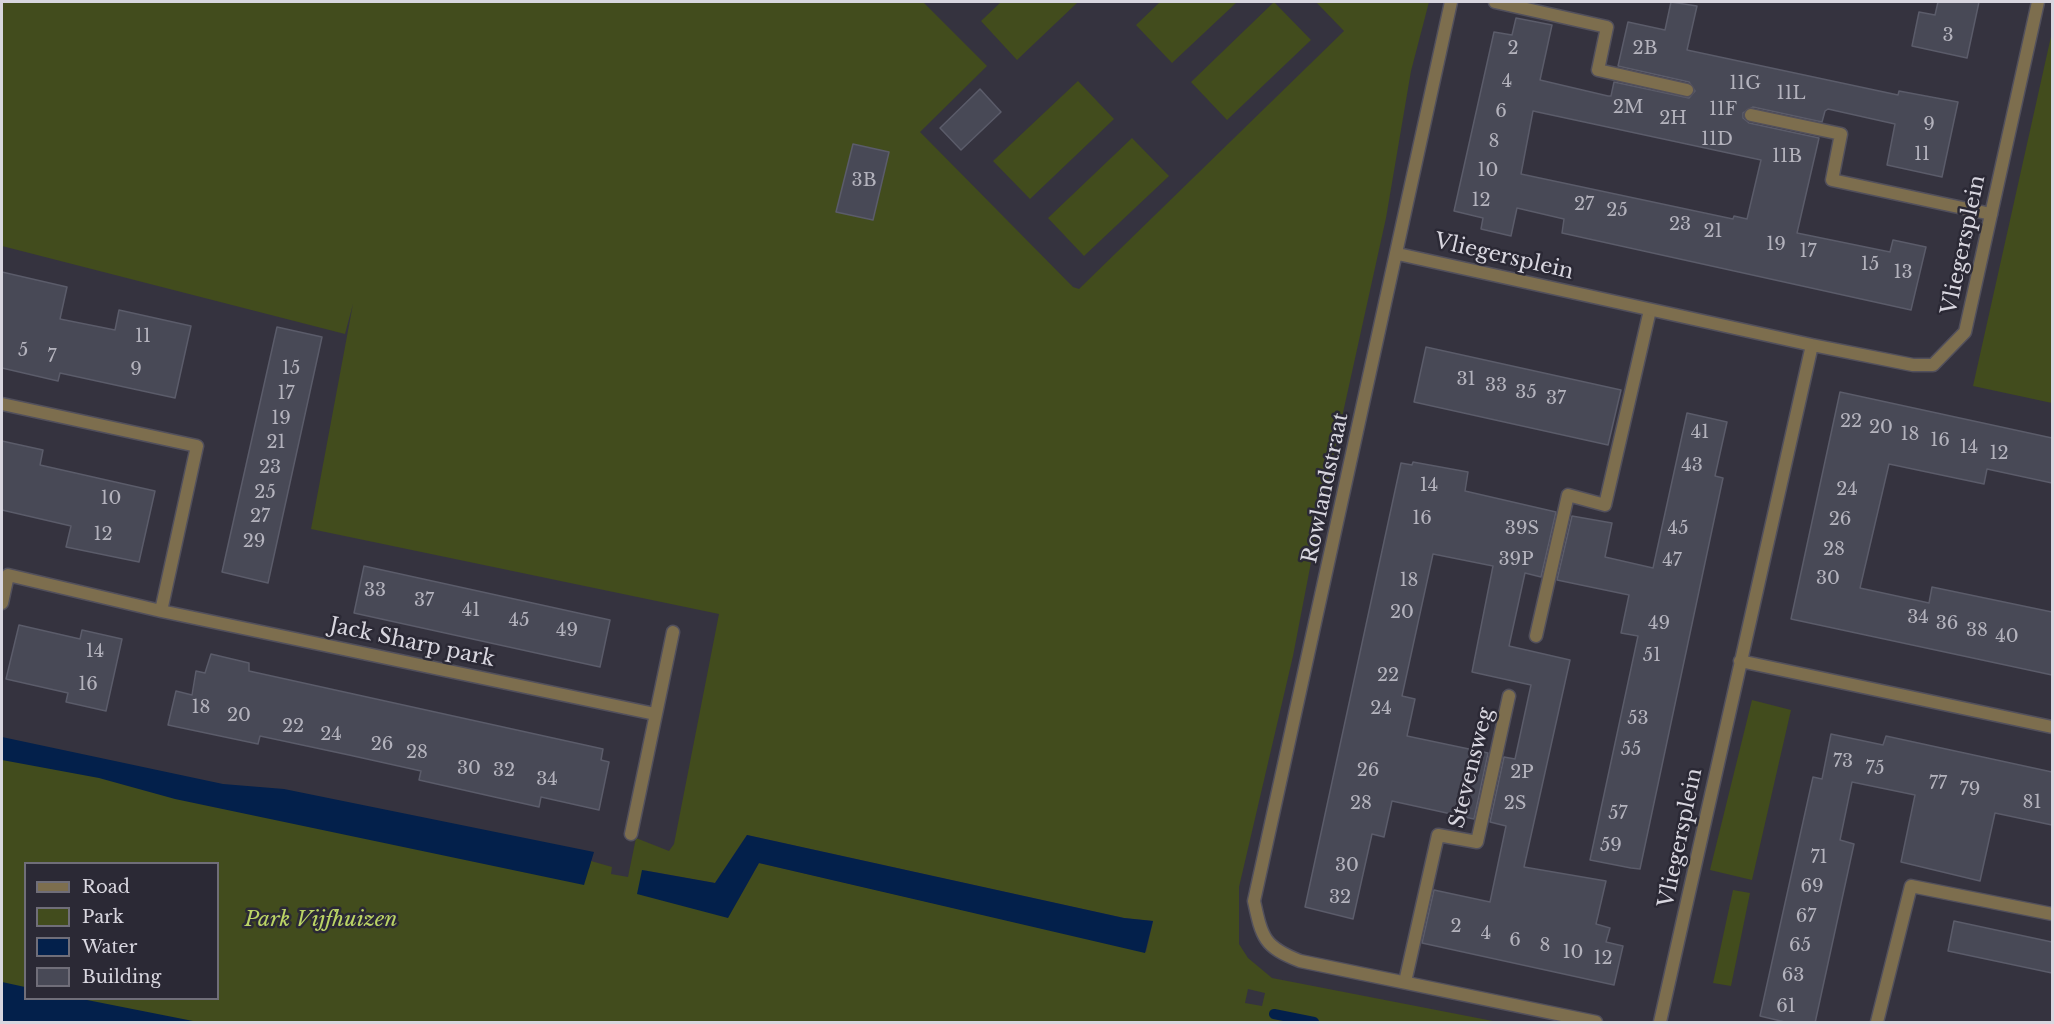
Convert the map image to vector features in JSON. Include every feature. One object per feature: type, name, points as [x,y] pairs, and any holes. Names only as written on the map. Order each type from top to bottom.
[{"type":"street","name":"Rowlandstraat","points":[[1405,982],[1300,961],[1276,952],[1260,932],[1254,901],[1398,254],[1451,2]]},
{"type":"street","points":[[1495,2],[1607,27],[1598,70],[1687,90]]},
{"type":"street","name":"Vliegersplein","points":[[1398,254],[1812,345],[1912,365],[1933,365],[1965,332],[2038,2]]},
{"type":"street","points":[[1751,115],[1841,134],[1832,180],[1991,214]]},
{"type":"street","points":[[1536,636],[1568,495],[1605,504],[1650,310]]},
{"type":"street","name":"Vliegersplein","points":[[1660,1023],[1812,345]]},
{"type":"street","points":[[2,404],[197,446],[161,611]]},
{"type":"street","name":"Jack Sharp park","points":[[2,603],[8,575],[161,611],[655,714]]},
{"type":"street","points":[[631,834],[673,632]]},
{"type":"street","points":[[1740,661],[2052,727]]},
{"type":"street","name":"Stevensweg","points":[[1405,982],[1438,835],[1477,842],[1509,696]]},
{"type":"street","points":[[1877,1023],[1911,886],[2052,914]]},
{"type":"street","points":[[1405,982],[1596,1023]]},
{"type":"green space","name":"Park Vijfhuizen","points":[[2,2],[923,2],[987,66],[920,132],[1073,287],[1079,289],[1344,31],[1316,2],[1429,2],[1411,71],[1386,218],[1318,526],[1293,656],[1239,887],[1239,944],[1248,958],[1272,978],[1498,1022],[2,1022],[2,751],[589,869],[591,861],[612,867],[611,874],[628,877],[636,838],[669,851],[674,844],[719,614],[311,529],[353,304],[345,334],[2,246]],"holes":[[[747,835],[1124,918],[1153,921],[1146,952],[759,863],[738,900],[643,870],[715,883]],[[1248,989],[1265,993],[1262,1006],[1245,1003]]]},
{"type":"green space","points":[[1001,2],[1078,2],[1017,60],[981,21]]},
{"type":"green space","points":[[1160,2],[1237,2],[1172,63],[1136,25]]},
{"type":"green space","points":[[1274,2],[1311,40],[1227,120],[1191,82]]},
{"type":"green space","points":[[2052,32],[2052,403],[1973,386]]},
{"type":"green space","points":[[1078,81],[1114,119],[1030,199],[993,161]]},
{"type":"green space","points":[[1132,138],[1169,176],[1084,256],[1048,218]]},
{"type":"green space","points":[[1752,700],[1791,710],[1752,880],[1710,870]]},
{"type":"green space","points":[[1733,890],[1750,893],[1731,986],[1713,983]]},
{"type":"water","points":[[2,737],[223,784],[284,789],[594,852],[584,885],[175,799],[99,778],[2,760]]},
{"type":"water","points":[[747,835],[1124,918],[1153,921],[1145,953],[759,863],[728,918],[637,894],[642,870],[715,883]]},
{"type":"water","points":[[2,982],[24,987],[24,1000],[87,1000],[198,1022],[6,1022],[2,1021]]},
{"type":"building","points":[[1671,2],[1697,6],[1687,50],[1898,95],[1899,91],[1958,102],[1942,177],[1887,165],[1895,124],[1828,109],[1825,111],[1822,122],[1753,107],[1743,113],[1743,118],[1749,123],[1819,138],[1797,233],[1890,252],[1893,240],[1926,247],[1911,310],[1562,233],[1564,219],[1517,208],[1511,236],[1481,229],[1483,218],[1454,211],[1494,32],[1512,35],[1516,18],[1552,25],[1540,80],[1608,96],[1611,96],[1614,82],[1689,98],[1695,91],[1689,82],[1618,66],[1628,22],[1665,30]],"holes":[[[1533,111],[1761,160],[1747,219],[1734,216],[1733,219],[1521,174]]]},
{"type":"building","points":[[1938,2],[1979,2],[1967,58],[1912,46],[1919,12],[1935,15]]},
{"type":"building","points":[[980,89],[1001,112],[961,150],[940,128]]},
{"type":"building","points":[[853,144],[889,152],[873,220],[836,212]]},
{"type":"building","points":[[2,272],[67,287],[60,319],[115,330],[119,310],[191,326],[175,398],[60,373],[58,381],[2,368]]},
{"type":"building","points":[[277,327],[322,337],[268,583],[222,572]]},
{"type":"building","points":[[1426,347],[1621,390],[1608,445],[1414,402]]},
{"type":"building","points":[[1840,392],[2052,438],[2052,483],[1987,469],[1984,484],[1889,464],[1860,588],[1929,603],[1932,587],[2052,612],[2052,675],[1791,619]]},
{"type":"building","points":[[1687,413],[1727,422],[1715,476],[1723,478],[1640,869],[1631,868],[1590,860],[1638,636],[1621,633],[1629,595],[1557,580],[1572,516],[1612,523],[1605,557],[1653,568]]},
{"type":"building","points":[[2,441],[43,450],[40,465],[155,491],[139,562],[66,547],[71,526],[2,510]]},
{"type":"building","points":[[1413,462],[1468,472],[1465,491],[1556,512],[1541,577],[1525,573],[1509,646],[1570,660],[1524,867],[1606,881],[1596,924],[1610,928],[1606,942],[1623,946],[1614,985],[1422,943],[1434,890],[1490,902],[1506,826],[1490,822],[1504,757],[1515,759],[1531,685],[1472,672],[1493,566],[1433,554],[1402,696],[1415,699],[1407,736],[1488,753],[1474,819],[1392,801],[1384,837],[1372,834],[1353,919],[1305,907],[1401,463],[1412,465]]},
{"type":"building","points":[[364,566],[610,620],[600,667],[354,613]]},
{"type":"building","points":[[19,625],[80,639],[82,630],[122,639],[106,711],[66,702],[68,693],[6,679]]},
{"type":"building","points":[[211,654],[249,663],[249,671],[603,749],[601,760],[609,762],[599,810],[541,797],[539,807],[419,780],[421,771],[349,755],[260,736],[258,744],[168,725],[176,691],[192,695],[196,671],[205,673]]},
{"type":"building","points":[[1831,734],[1883,745],[1886,736],[2052,772],[2052,825],[1995,813],[1980,881],[1901,862],[1915,795],[1852,782],[1840,840],[1854,844],[1815,1023],[1789,1023],[1760,1016],[1813,777],[1822,779]]},
{"type":"building","points":[[1954,921],[2052,942],[2052,973],[1948,951]]},
{"type":"waterway","points":[[1274,1014],[1314,1022]]}]
